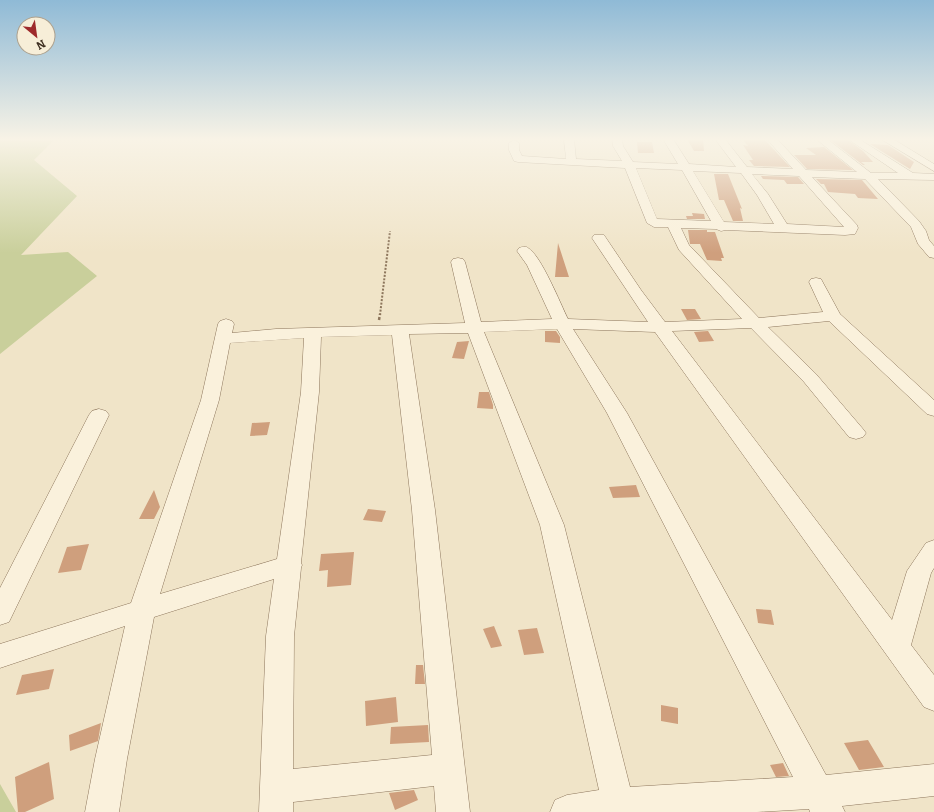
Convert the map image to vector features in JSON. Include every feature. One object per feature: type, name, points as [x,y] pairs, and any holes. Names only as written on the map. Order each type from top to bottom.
[{"type":"street","points":[[633,177],[652,222],[656,224],[850,231],[852,228],[807,177]]},
{"type":"street","points":[[690,177],[720,227]]},
{"type":"street","points":[[750,177],[783,228]]},
{"type":"street","points":[[869,177],[915,224],[920,231],[923,241],[934,254]]},
{"type":"street","points":[[906,177],[934,177]]},
{"type":"street","points":[[673,225],[684,247],[755,323],[810,378],[856,433]]},
{"type":"street","points":[[599,238],[635,293],[934,698]]},
{"type":"street","points":[[524,251],[534,264],[562,324],[618,413],[823,802]]},
{"type":"street","points":[[458,262],[474,328],[552,525],[618,804]]},
{"type":"street","points":[[816,282],[833,316],[934,410]]},
{"type":"street","points":[[102,812],[111,759],[142,610],[210,400],[224,332],[313,333],[562,324],[661,327],[755,323],[833,316]]},
{"type":"street","points":[[389,330],[410,394],[453,812]]},
{"type":"street","points":[[313,333],[310,392],[290,565],[280,636],[276,800],[449,769]]},
{"type":"street","points":[[0,614],[99,415]]},
{"type":"street","points":[[897,648],[919,571],[934,549]]},
{"type":"street","points":[[0,656],[142,610],[290,565]]},
{"type":"street","points":[[567,812],[618,804],[823,802],[934,780]]},
{"type":"path","points":[[389,330],[390,231]]},
{"type":"green space","points":[[0,177],[54,177],[77,196],[21,255],[68,252],[97,276],[0,354]]},
{"type":"green space","points":[[0,784],[16,812],[0,812]]},
{"type":"building","points":[[715,177],[729,177],[742,209],[740,208],[743,221],[733,221],[724,200],[719,200]]},
{"type":"building","points":[[762,177],[798,177],[804,184],[787,184],[784,180],[763,179]]},
{"type":"building","points":[[816,179],[862,180],[878,199],[858,198],[855,194],[828,192],[824,184],[821,184]]},
{"type":"building","points":[[692,213],[704,214],[705,219],[687,219],[686,216],[693,216]]},
{"type":"building","points":[[688,230],[707,230],[707,232],[715,232],[724,258],[721,258],[722,261],[707,260],[700,244],[690,244]]},
{"type":"building","points":[[558,243],[569,277],[555,277]]},
{"type":"building","points":[[681,309],[695,309],[701,319],[687,320]]},
{"type":"building","points":[[545,331],[556,331],[560,337],[560,343],[545,342]]},
{"type":"building","points":[[708,331],[714,341],[699,342],[694,332]]},
{"type":"building","points":[[469,341],[464,359],[452,358],[457,342]]},
{"type":"building","points":[[479,392],[489,392],[493,409],[477,408]]},
{"type":"building","points":[[270,422],[267,435],[250,436],[252,423]]},
{"type":"building","points":[[636,485],[640,497],[613,498],[609,487]]},
{"type":"building","points":[[154,490],[160,507],[154,519],[139,519]]},
{"type":"building","points":[[368,509],[386,511],[382,522],[363,520]]},
{"type":"building","points":[[89,544],[81,570],[58,573],[67,547]]},
{"type":"building","points":[[354,552],[351,585],[327,587],[328,570],[319,571],[321,554]]},
{"type":"building","points":[[756,609],[771,610],[774,625],[758,623]]},
{"type":"building","points":[[494,626],[502,646],[491,648],[483,629]]},
{"type":"building","points":[[537,628],[544,653],[524,655],[518,630]]},
{"type":"building","points":[[416,665],[423,665],[425,684],[415,684]]},
{"type":"building","points":[[54,669],[49,689],[16,695],[22,675]]},
{"type":"building","points":[[396,697],[398,722],[366,726],[365,701]]},
{"type":"building","points":[[661,705],[678,708],[678,724],[661,721]]},
{"type":"building","points":[[101,723],[98,741],[70,751],[69,735]]},
{"type":"building","points":[[428,725],[429,742],[390,744],[391,727]]},
{"type":"building","points":[[868,740],[884,767],[859,770],[844,743]]},
{"type":"building","points":[[49,762],[54,799],[25,812],[18,812],[15,777]]},
{"type":"building","points":[[783,763],[789,776],[776,777],[770,765]]},
{"type":"building","points":[[414,790],[418,800],[395,810],[389,793]]}]
